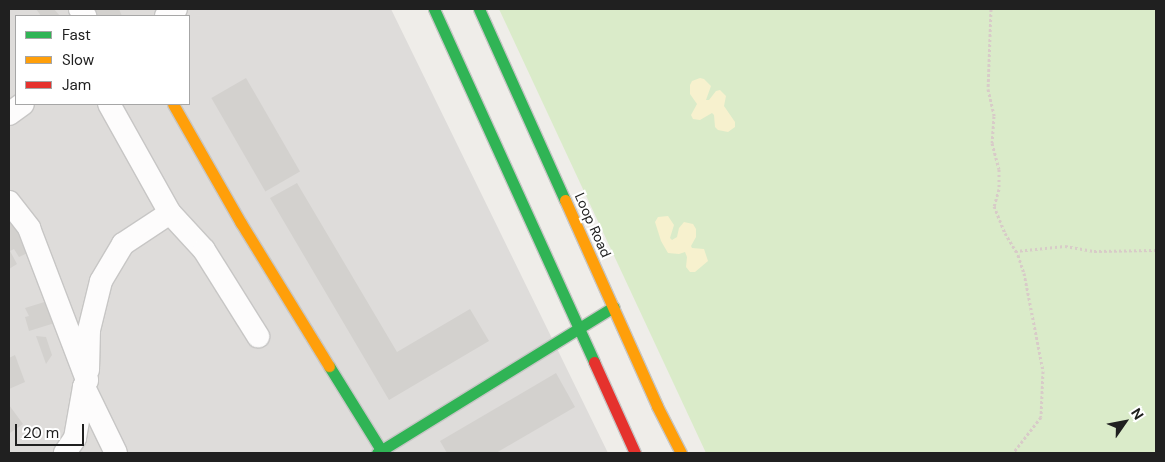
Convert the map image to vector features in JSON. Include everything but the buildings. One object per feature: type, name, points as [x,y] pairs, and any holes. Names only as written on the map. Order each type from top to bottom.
[{"type":"main road","points":[[434,9],[635,453]]},
{"type":"main road","name":"Loop Road","points":[[480,9],[613,307],[681,453]]},
{"type":"main road","points":[[174,105],[241,224],[390,450],[613,307]]},
{"type":"street","points":[[9,114],[22,105]]},
{"type":"street","points":[[110,105],[170,213],[204,250],[258,336]]},
{"type":"street","points":[[9,202],[28,228],[85,383],[116,453]]},
{"type":"street","points":[[65,453],[75,438],[85,383],[89,330],[102,281],[124,244],[170,213]]},
{"type":"path","points":[[991,9],[988,89],[994,116],[992,143],[999,169],[999,190],[994,206],[1024,273],[1043,370],[1044,387],[1041,417],[1013,453]]},
{"type":"path","points":[[1015,251],[1065,246],[1118,252],[1156,250]]},
{"type":"shaded area","points":[[9,9],[391,9],[608,453],[9,453]]},
{"type":"green space","points":[[499,9],[1156,9],[1156,453],[706,453]]},
{"type":"sand","points":[[700,78],[704,79],[711,86],[706,100],[709,100],[716,91],[720,90],[726,96],[724,106],[735,122],[735,127],[728,132],[718,130],[715,127],[714,115],[712,113],[700,120],[693,119],[691,115],[697,104],[690,94],[690,85],[692,81]]},
{"type":"sand","points":[[668,216],[674,225],[670,238],[672,240],[677,237],[679,228],[684,222],[693,224],[696,229],[696,237],[691,246],[692,248],[704,249],[708,261],[695,272],[690,272],[686,267],[687,257],[685,252],[679,254],[668,253],[661,241],[655,222],[658,217]]},
{"type":"traffic: fast","points":[[434,9],[594,362]]},
{"type":"traffic: fast","points":[[479,9],[565,200]]},
{"type":"traffic: fast","points":[[377,453],[613,307]]},
{"type":"traffic: fast","points":[[329,366],[381,450]]},
{"type":"traffic: slow","points":[[174,105],[241,223],[329,366]]},
{"type":"traffic: slow","points":[[565,200],[657,406],[681,453]]},
{"type":"traffic: jam","points":[[594,362],[635,453]]}]
